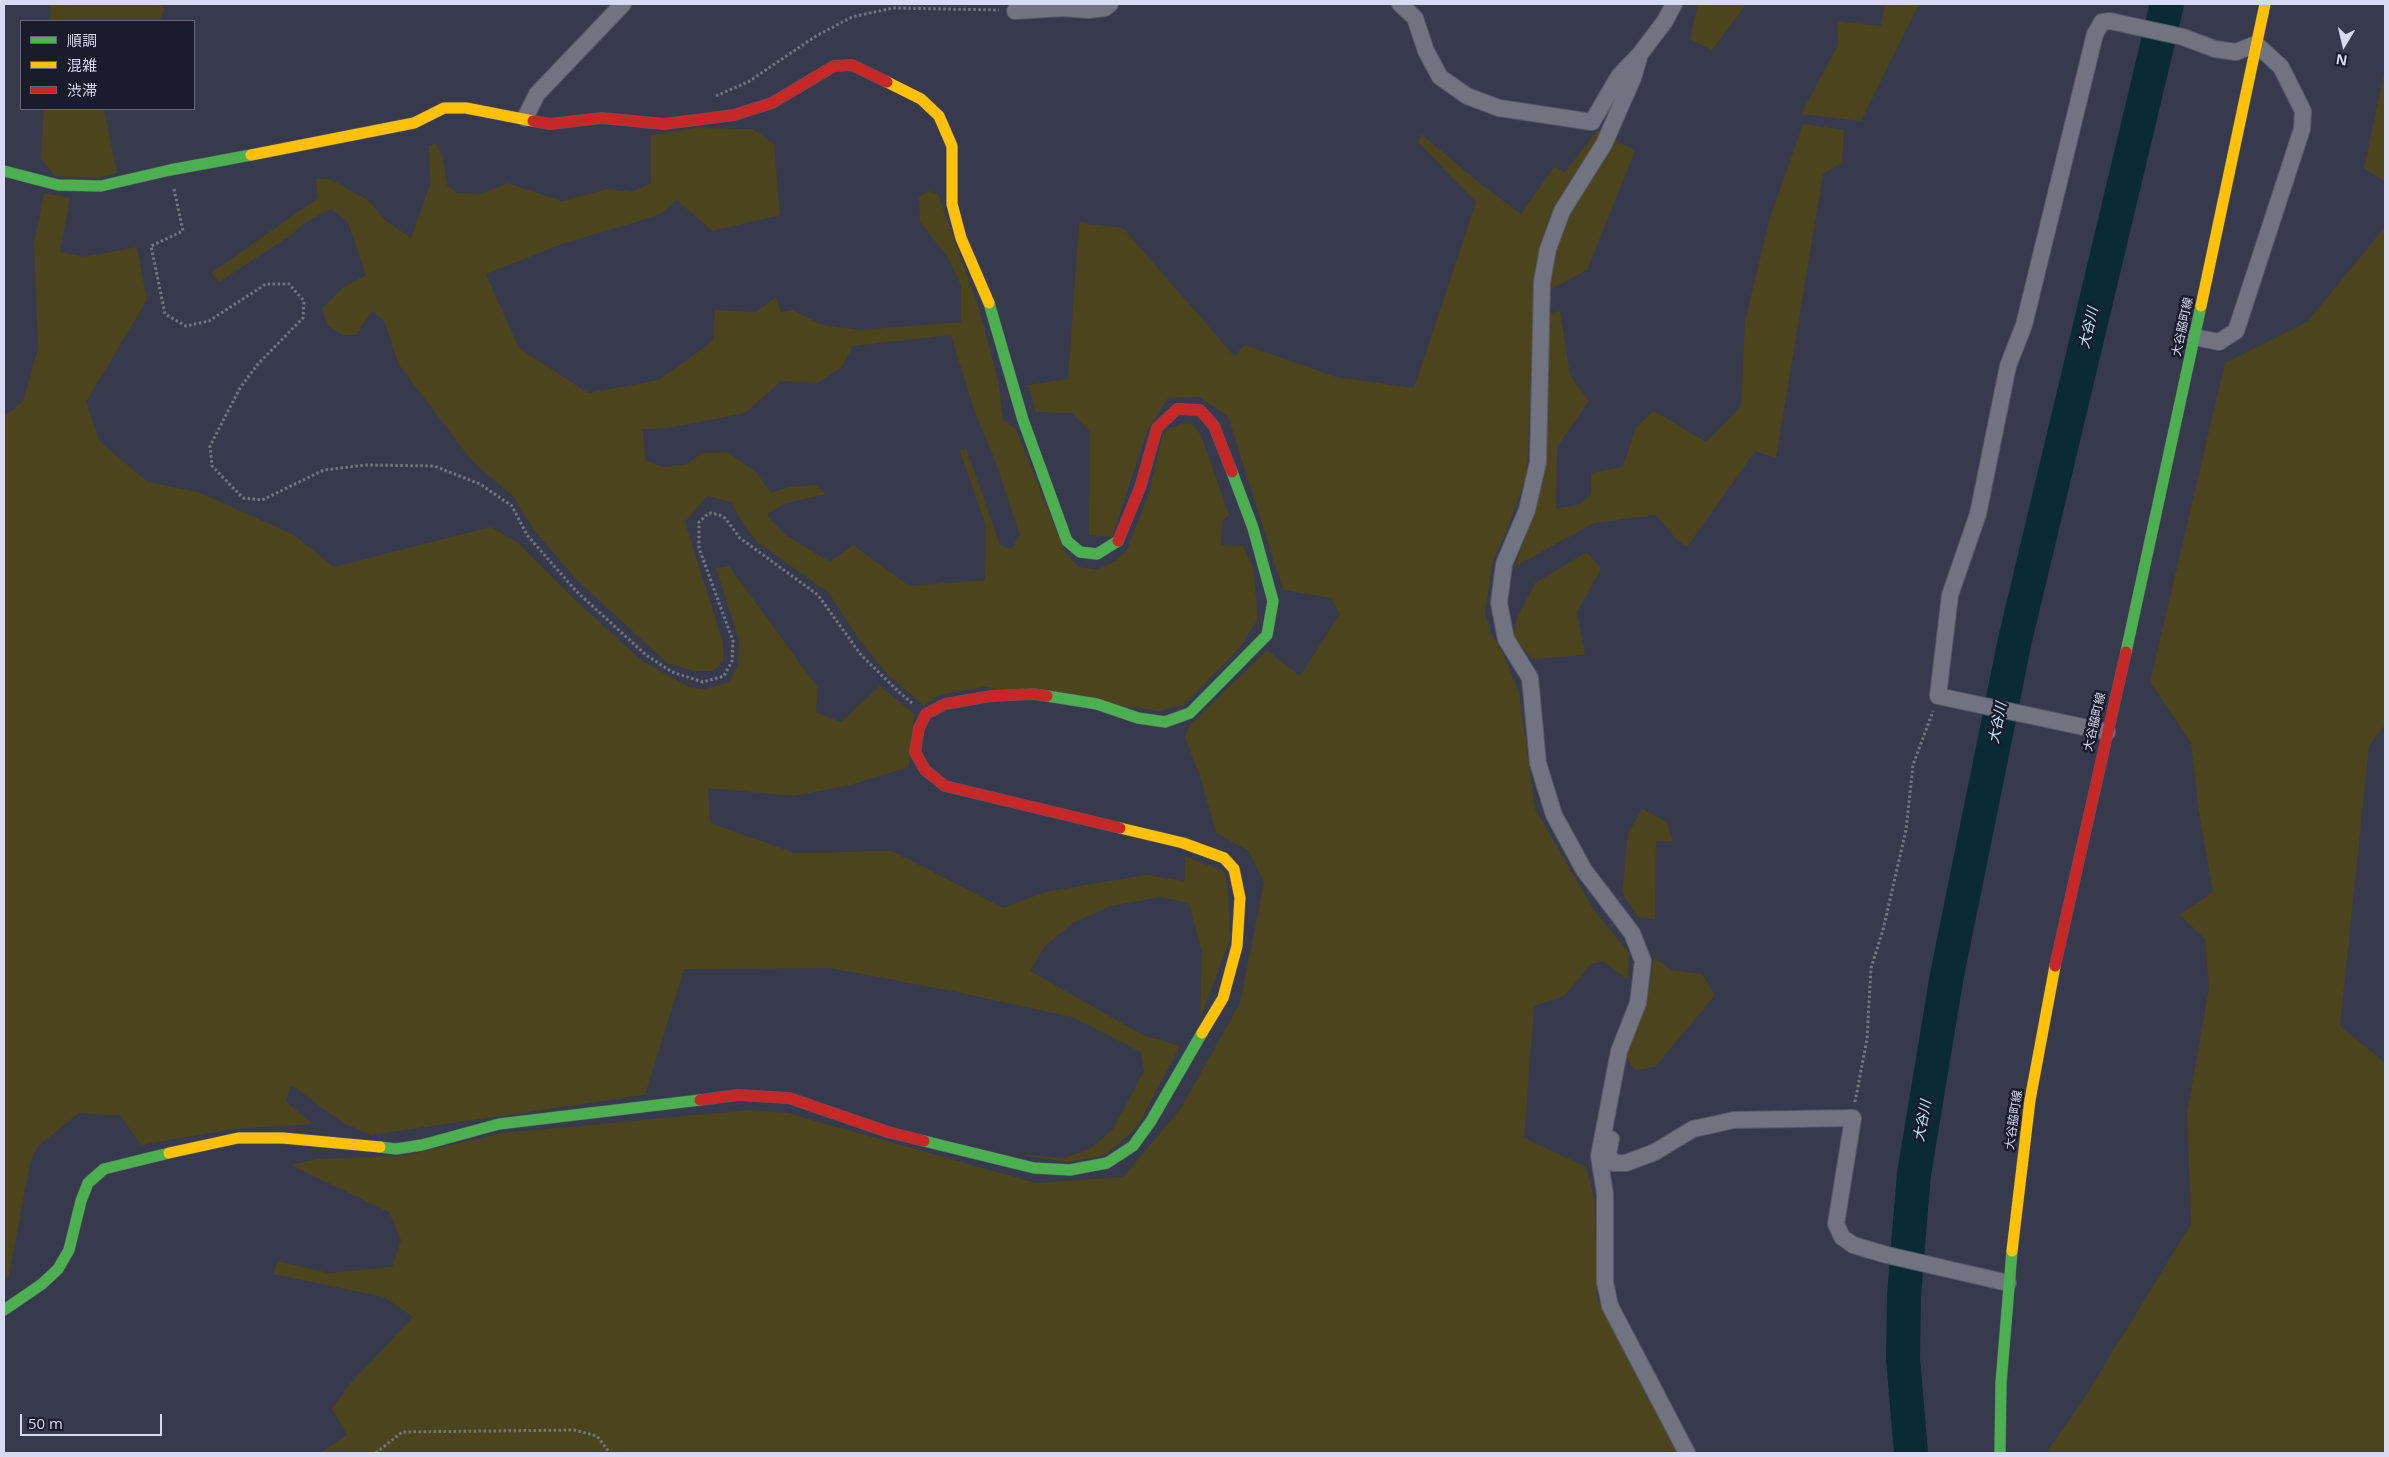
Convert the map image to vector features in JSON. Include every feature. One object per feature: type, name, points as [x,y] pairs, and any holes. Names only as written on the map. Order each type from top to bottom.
[{"type":"street","points":[[525,118],[537,94],[623,4]]},
{"type":"street","points":[[1015,11],[1063,8],[1088,10],[1105,8],[1110,4]]},
{"type":"street","points":[[1400,4],[1415,18],[1426,51],[1440,77],[1467,96],[1499,108],[1592,122],[1619,76],[1640,54],[1665,21],[1674,4]]},
{"type":"street","points":[[2263,11],[2276,4]]},
{"type":"street","name":"大谷脇町線","points":[[2000,1453],[2001,1383],[2008,1283],[2032,1090],[2057,953],[2150,547],[2263,11]]},
{"type":"street","points":[[2107,732],[1938,696],[1950,595],[1978,514],[2008,366],[2024,325],[2096,34],[2102,22],[2183,36],[2215,49],[2236,52],[2256,44],[2281,68],[2303,111],[2302,129],[2236,331],[2219,342],[2194,337]]},
{"type":"street","points":[[1640,54],[1633,78],[1604,144],[1562,211],[1548,249],[1542,282],[1538,462],[1528,510],[1504,564],[1499,603],[1506,639],[1530,678],[1538,762],[1554,814],[1584,870],[1632,933],[1643,961],[1638,1003],[1619,1051],[1599,1156],[1605,1194],[1604,1282],[1610,1306],[1687,1453]]},
{"type":"street","points":[[4,171],[58,185],[101,186],[170,170],[381,132],[414,123],[444,108],[466,108],[550,124],[602,118],[664,124],[734,115],[772,103],[834,66],[852,65],[921,99],[939,116],[952,146],[952,204],[961,238],[991,307],[1024,420],[1067,541],[1080,552],[1097,554],[1117,543],[1140,488],[1157,428],[1177,409],[1200,410],[1214,426],[1253,528],[1273,601],[1267,635],[1190,713],[1164,722],[1138,718],[1097,704],[1034,694],[991,696],[945,704],[926,714],[919,728],[915,752],[925,770],[946,786],[1182,842],[1224,858],[1234,869],[1240,898],[1237,946],[1223,998],[1151,1121],[1133,1146],[1107,1163],[1070,1170],[1034,1168],[888,1132],[789,1098],[738,1095],[499,1124],[396,1149],[282,1138],[238,1138],[127,1162],[104,1169],[88,1183],[69,1250],[58,1269],[42,1284],[4,1310]]},
{"type":"street","points":[[1606,1112],[1613,1126],[1608,1154],[1613,1163],[1626,1163],[1655,1152],[1693,1129],[1734,1120],[1853,1118],[1836,1224],[1842,1237],[1853,1245],[1887,1255],[2008,1283]]},
{"type":"path","points":[[708,99],[748,82],[816,36],[852,17],[893,8],[1015,11]]},
{"type":"path","points":[[170,170],[183,231],[151,246],[165,314],[186,326],[209,321],[266,284],[289,284],[304,300],[303,318],[258,364],[240,388],[210,446],[212,466],[243,498],[262,500],[324,470],[366,465],[434,466],[443,469],[480,484],[512,506],[526,535],[576,591],[646,655],[672,672],[703,682],[724,676],[732,660],[733,641],[699,548],[699,522],[709,513],[717,514],[725,518],[740,538],[818,595],[861,655],[900,694],[926,714]]},
{"type":"path","points":[[1853,1118],[1867,1039],[1871,968],[1906,830],[1913,765],[1938,696]]},
{"type":"path","points":[[376,1453],[402,1432],[574,1430],[597,1436],[610,1453]]},
{"type":"shaded area","points":[[51,4],[160,4],[165,9],[160,20],[50,20]]},
{"type":"shaded area","points":[[1698,4],[1746,4],[1712,50],[1690,39]]},
{"type":"shaded area","points":[[1885,4],[1919,4],[1861,121],[1801,114],[1838,45],[1837,21],[1881,26]]},
{"type":"shaded area","points":[[2385,69],[2385,180],[2384,181],[2364,168]]},
{"type":"shaded area","points":[[44,110],[104,110],[117,173],[98,178],[55,176],[41,159]]},
{"type":"shaded area","points":[[1803,124],[1844,130],[1842,163],[1823,174],[1776,458],[1755,451],[1687,547],[1675,538],[1656,515],[1594,523],[1514,567],[1534,515],[1544,467],[1547,314],[1560,311],[1570,375],[1589,401],[1557,447],[1556,509],[1580,504],[1591,494],[1591,473],[1623,467],[1636,427],[1654,411],[1706,442],[1741,406],[1745,321],[1770,218]]},
{"type":"shaded area","points":[[696,128],[753,129],[774,144],[780,215],[712,231],[677,200],[659,215],[562,244],[486,274],[519,348],[588,393],[659,380],[713,341],[715,310],[756,312],[776,297],[781,312],[792,310],[823,325],[860,330],[961,322],[961,285],[947,256],[920,222],[919,197],[929,191],[938,194],[979,309],[998,380],[1003,420],[1016,429],[1065,552],[1079,567],[1096,570],[1115,561],[1127,550],[1150,490],[1163,433],[1180,424],[1192,424],[1201,435],[1229,515],[1222,521],[1221,545],[1243,546],[1253,567],[1258,619],[1238,650],[1184,705],[1159,711],[985,687],[938,695],[924,706],[887,674],[861,642],[828,592],[757,542],[744,525],[731,502],[707,496],[685,522],[723,643],[723,662],[713,671],[694,671],[667,663],[576,579],[534,530],[513,496],[473,462],[399,365],[384,320],[372,311],[356,335],[343,335],[328,326],[322,309],[344,287],[366,275],[348,222],[331,209],[309,220],[288,237],[219,282],[211,273],[318,198],[316,179],[330,179],[369,201],[385,220],[411,238],[430,185],[429,145],[436,144],[443,158],[447,185],[457,193],[481,194],[508,183],[562,201],[608,189],[632,192],[651,183],[651,135]],"holes":[[[951,335],[975,413],[995,460],[1020,535],[1011,549],[1000,545],[966,448],[960,451],[986,526],[985,580],[909,586],[853,545],[830,562],[784,534],[767,515],[783,504],[826,494],[816,485],[789,487],[771,493],[756,472],[728,452],[702,453],[687,464],[662,467],[645,460],[643,429],[668,428],[745,413],[781,381],[817,383],[842,367],[853,346]]]},
{"type":"shaded area","points":[[1597,131],[1635,151],[1587,270],[1534,298],[1527,475],[1505,535],[1493,560],[1485,614],[1490,632],[1502,651],[1519,692],[1535,809],[1594,910],[1629,953],[1628,980],[1603,961],[1591,964],[1564,996],[1534,1006],[1524,1138],[1586,1167],[1595,1200],[1597,1299],[1679,1453],[320,1453],[347,1435],[332,1409],[350,1384],[413,1317],[384,1297],[273,1274],[278,1261],[328,1273],[392,1267],[401,1240],[389,1212],[291,1165],[318,1159],[402,1156],[503,1133],[749,1110],[787,1113],[1036,1183],[1123,1177],[1181,1108],[1240,1003],[1264,883],[1249,851],[1216,833],[1200,776],[1185,738],[1189,726],[1267,650],[1300,676],[1340,614],[1331,598],[1283,590],[1228,416],[1199,397],[1168,398],[1147,431],[1112,537],[1089,535],[1090,432],[1072,413],[1036,412],[1028,385],[1068,379],[1079,223],[1123,228],[1234,356],[1245,345],[1336,377],[1414,388],[1476,202],[1418,142],[1421,134],[1482,185],[1521,214],[1554,167],[1565,172]]},
{"type":"shaded area","points":[[44,193],[70,198],[60,252],[84,257],[137,247],[147,300],[86,402],[100,442],[148,482],[198,492],[294,535],[334,567],[491,527],[518,543],[572,597],[643,662],[689,687],[705,689],[729,682],[738,665],[739,640],[716,568],[729,566],[818,688],[816,712],[841,722],[880,686],[914,714],[909,767],[850,785],[794,796],[708,788],[710,823],[795,853],[892,851],[1003,908],[1045,892],[1146,875],[1185,881],[1185,856],[1225,872],[1228,890],[1230,939],[1200,1019],[1202,952],[1189,903],[1160,897],[1111,906],[1073,923],[1044,947],[1030,971],[1143,1035],[1180,1046],[1139,1124],[1103,1156],[1067,1162],[1016,1154],[1064,1158],[1090,1149],[1113,1129],[1144,1071],[1141,1052],[1072,1017],[952,991],[830,968],[684,969],[645,1095],[371,1135],[342,1122],[291,1085],[286,1101],[312,1124],[232,1129],[141,1145],[121,1116],[79,1113],[37,1147],[30,1164],[9,1275],[4,1284],[4,417],[23,401],[38,349],[34,243]]},
{"type":"shaded area","points":[[2385,227],[2385,725],[2369,746],[2340,1026],[2385,1063],[2385,1453],[2046,1453],[2080,1405],[2191,1224],[2187,1112],[2209,989],[2205,939],[2180,915],[2213,892],[2199,812],[2191,743],[2150,682],[2225,363],[2307,322]]},
{"type":"shaded area","points":[[1587,552],[1601,569],[1577,612],[1585,655],[1532,659],[1514,637],[1516,620],[1535,583]]},
{"type":"shaded area","points":[[1642,809],[1667,822],[1673,842],[1656,841],[1655,919],[1638,917],[1622,893],[1628,833]]},
{"type":"shaded area","points":[[1654,957],[1671,970],[1702,974],[1715,995],[1655,1067],[1634,1070],[1624,1053],[1646,1001]]},
{"type":"waterway","name":"大谷川","points":[[1911,1453],[1903,1358],[1904,1296],[1914,1174],[1947,975],[2015,640],[2167,4]]},
{"type":"traffic: fast","points":[[4,171],[58,185],[101,186],[170,170],[251,155]]},
{"type":"traffic: fast","points":[[989,303],[1023,420],[1067,541],[1080,552],[1097,554],[1118,541]]},
{"type":"traffic: fast","points":[[2126,652],[2201,306]]},
{"type":"traffic: fast","points":[[1047,696],[1097,704],[1138,718],[1165,722],[1190,713],[1267,635],[1273,601],[1253,528],[1232,472]]},
{"type":"traffic: fast","points":[[924,1141],[1034,1168],[1070,1170],[1107,1163],[1133,1146],[1151,1121],[1202,1033]]},
{"type":"traffic: fast","points":[[380,1147],[396,1149],[422,1145],[499,1124],[700,1100]]},
{"type":"traffic: fast","points":[[4,1310],[42,1284],[58,1269],[69,1250],[81,1201],[88,1183],[104,1169],[169,1153]]},
{"type":"traffic: fast","points":[[2000,1453],[2001,1383],[2012,1251]]},
{"type":"traffic: slow","points":[[2201,306],[2265,4]]},
{"type":"traffic: slow","points":[[887,82],[921,99],[939,116],[952,146],[952,204],[961,238],[989,303]]},
{"type":"traffic: slow","points":[[251,155],[414,123],[444,108],[466,108],[533,121]]},
{"type":"traffic: slow","points":[[1120,828],[1183,843],[1224,858],[1234,869],[1240,898],[1237,946],[1223,998],[1202,1033]]},
{"type":"traffic: slow","points":[[2012,1251],[2030,1100],[2055,966]]},
{"type":"traffic: slow","points":[[169,1153],[238,1138],[283,1138],[380,1147]]},
{"type":"traffic: jam","points":[[533,121],[550,124],[602,118],[664,124],[734,115],[772,103],[834,66],[852,65],[887,82]]},
{"type":"traffic: jam","points":[[1118,541],[1140,488],[1157,428],[1177,409],[1200,410],[1214,426],[1232,472]]},
{"type":"traffic: jam","points":[[2055,966],[2126,652]]},
{"type":"traffic: jam","points":[[1047,696],[1034,694],[991,696],[945,704],[926,714],[919,728],[915,752],[925,770],[945,786],[1120,828]]},
{"type":"traffic: jam","points":[[700,1100],[738,1095],[789,1098],[888,1132],[924,1141]]}]
